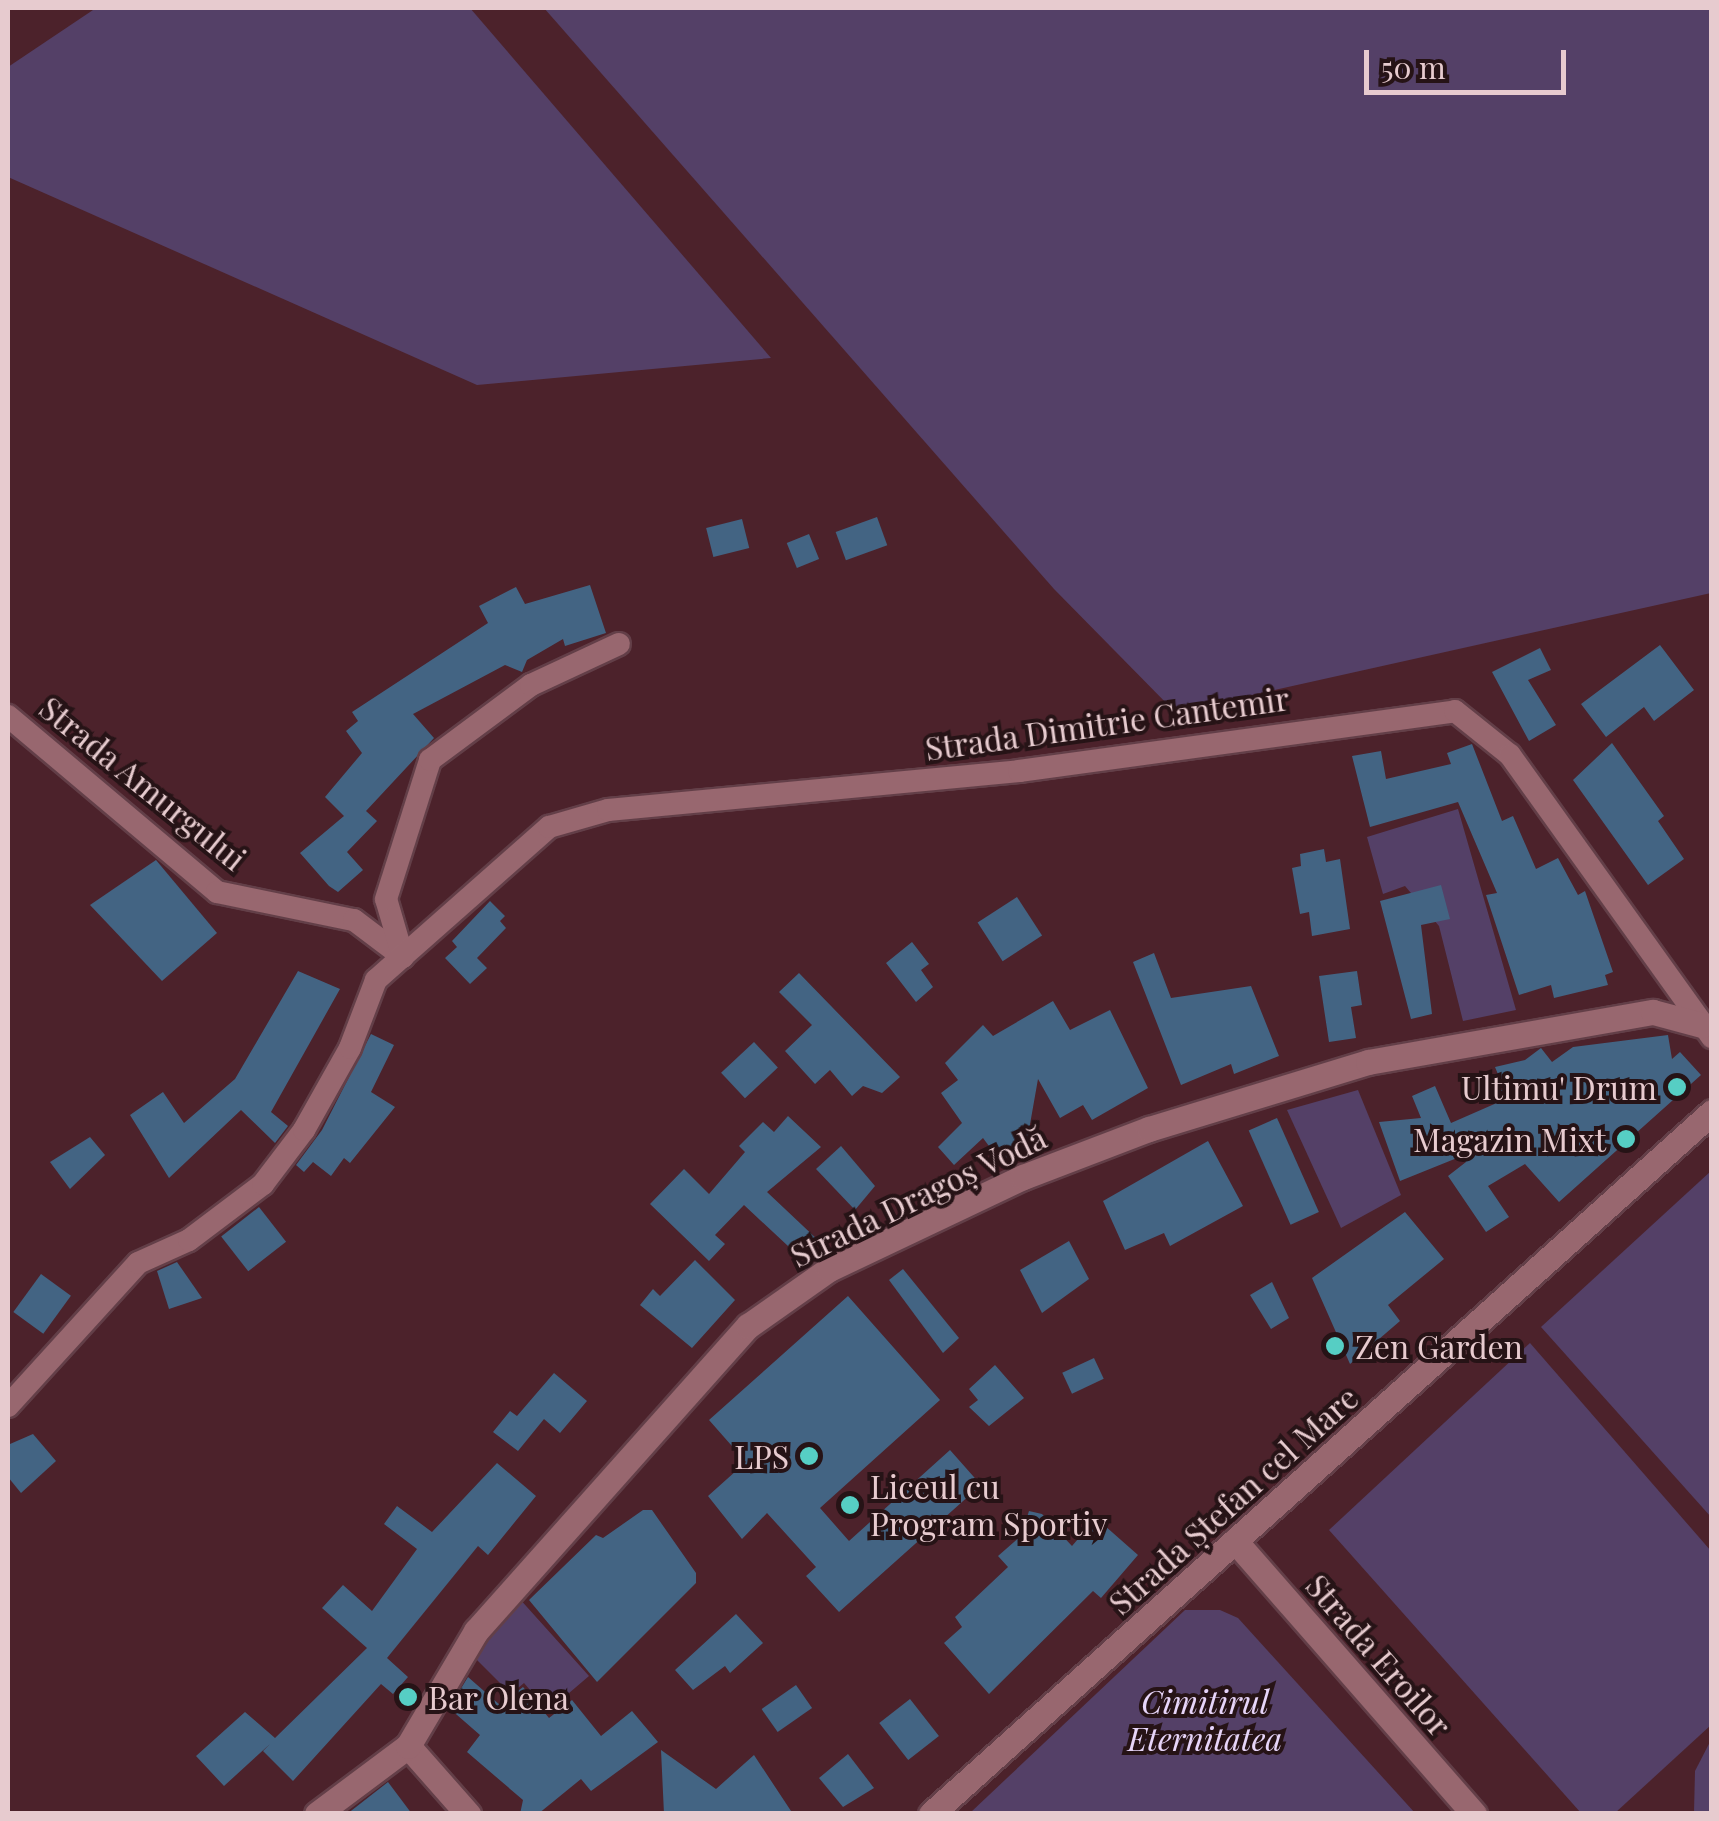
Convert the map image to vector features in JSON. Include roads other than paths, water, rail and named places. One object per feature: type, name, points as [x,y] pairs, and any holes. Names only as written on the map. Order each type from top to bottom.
[{"type":"street","points":[[403,957],[386,899],[430,760],[530,685],[619,644]]},
{"type":"street","name":"Strada Dimitrie Cantemir","points":[[8,1406],[138,1263],[189,1240],[263,1184],[304,1130],[350,1048],[376,980],[549,827],[608,810],[1000,773],[1454,711],[1510,754],[1706,1031]]},
{"type":"street","name":"Strada Amurgului","points":[[8,716],[217,892],[354,920],[403,957]]},
{"type":"street","name":"Strada Dragoș Vodă","points":[[318,1814],[408,1746],[476,1631],[631,1452],[748,1326],[829,1269],[1017,1179],[1186,1117],[1368,1062],[1653,1012],[1706,1031]]},
{"type":"street","name":"Strada Ștefan cel Mare","points":[[930,1814],[1712,1112]]},
{"type":"street","name":"Strada Eroilor","points":[[1235,1542],[1474,1814]]},
{"type":"street","points":[[408,1746],[468,1814]]},
{"type":"place","name":"Ultimu' Drum","points":[[1677,1087]]},
{"type":"place","name":"Magazin Mixt","points":[[1626,1139]]},
{"type":"place","name":"Zen Garden","points":[[1335,1346]]},
{"type":"place","name":"LPS","points":[[809,1456]]},
{"type":"place","name":"Liceul cu Program Sportiv","points":[[850,1505]]},
{"type":"place","name":"Bar Olena","points":[[408,1697]]},
{"type":"park label","name":"Cimitirul Eternitatea","points":[[1205,1720]]}]
